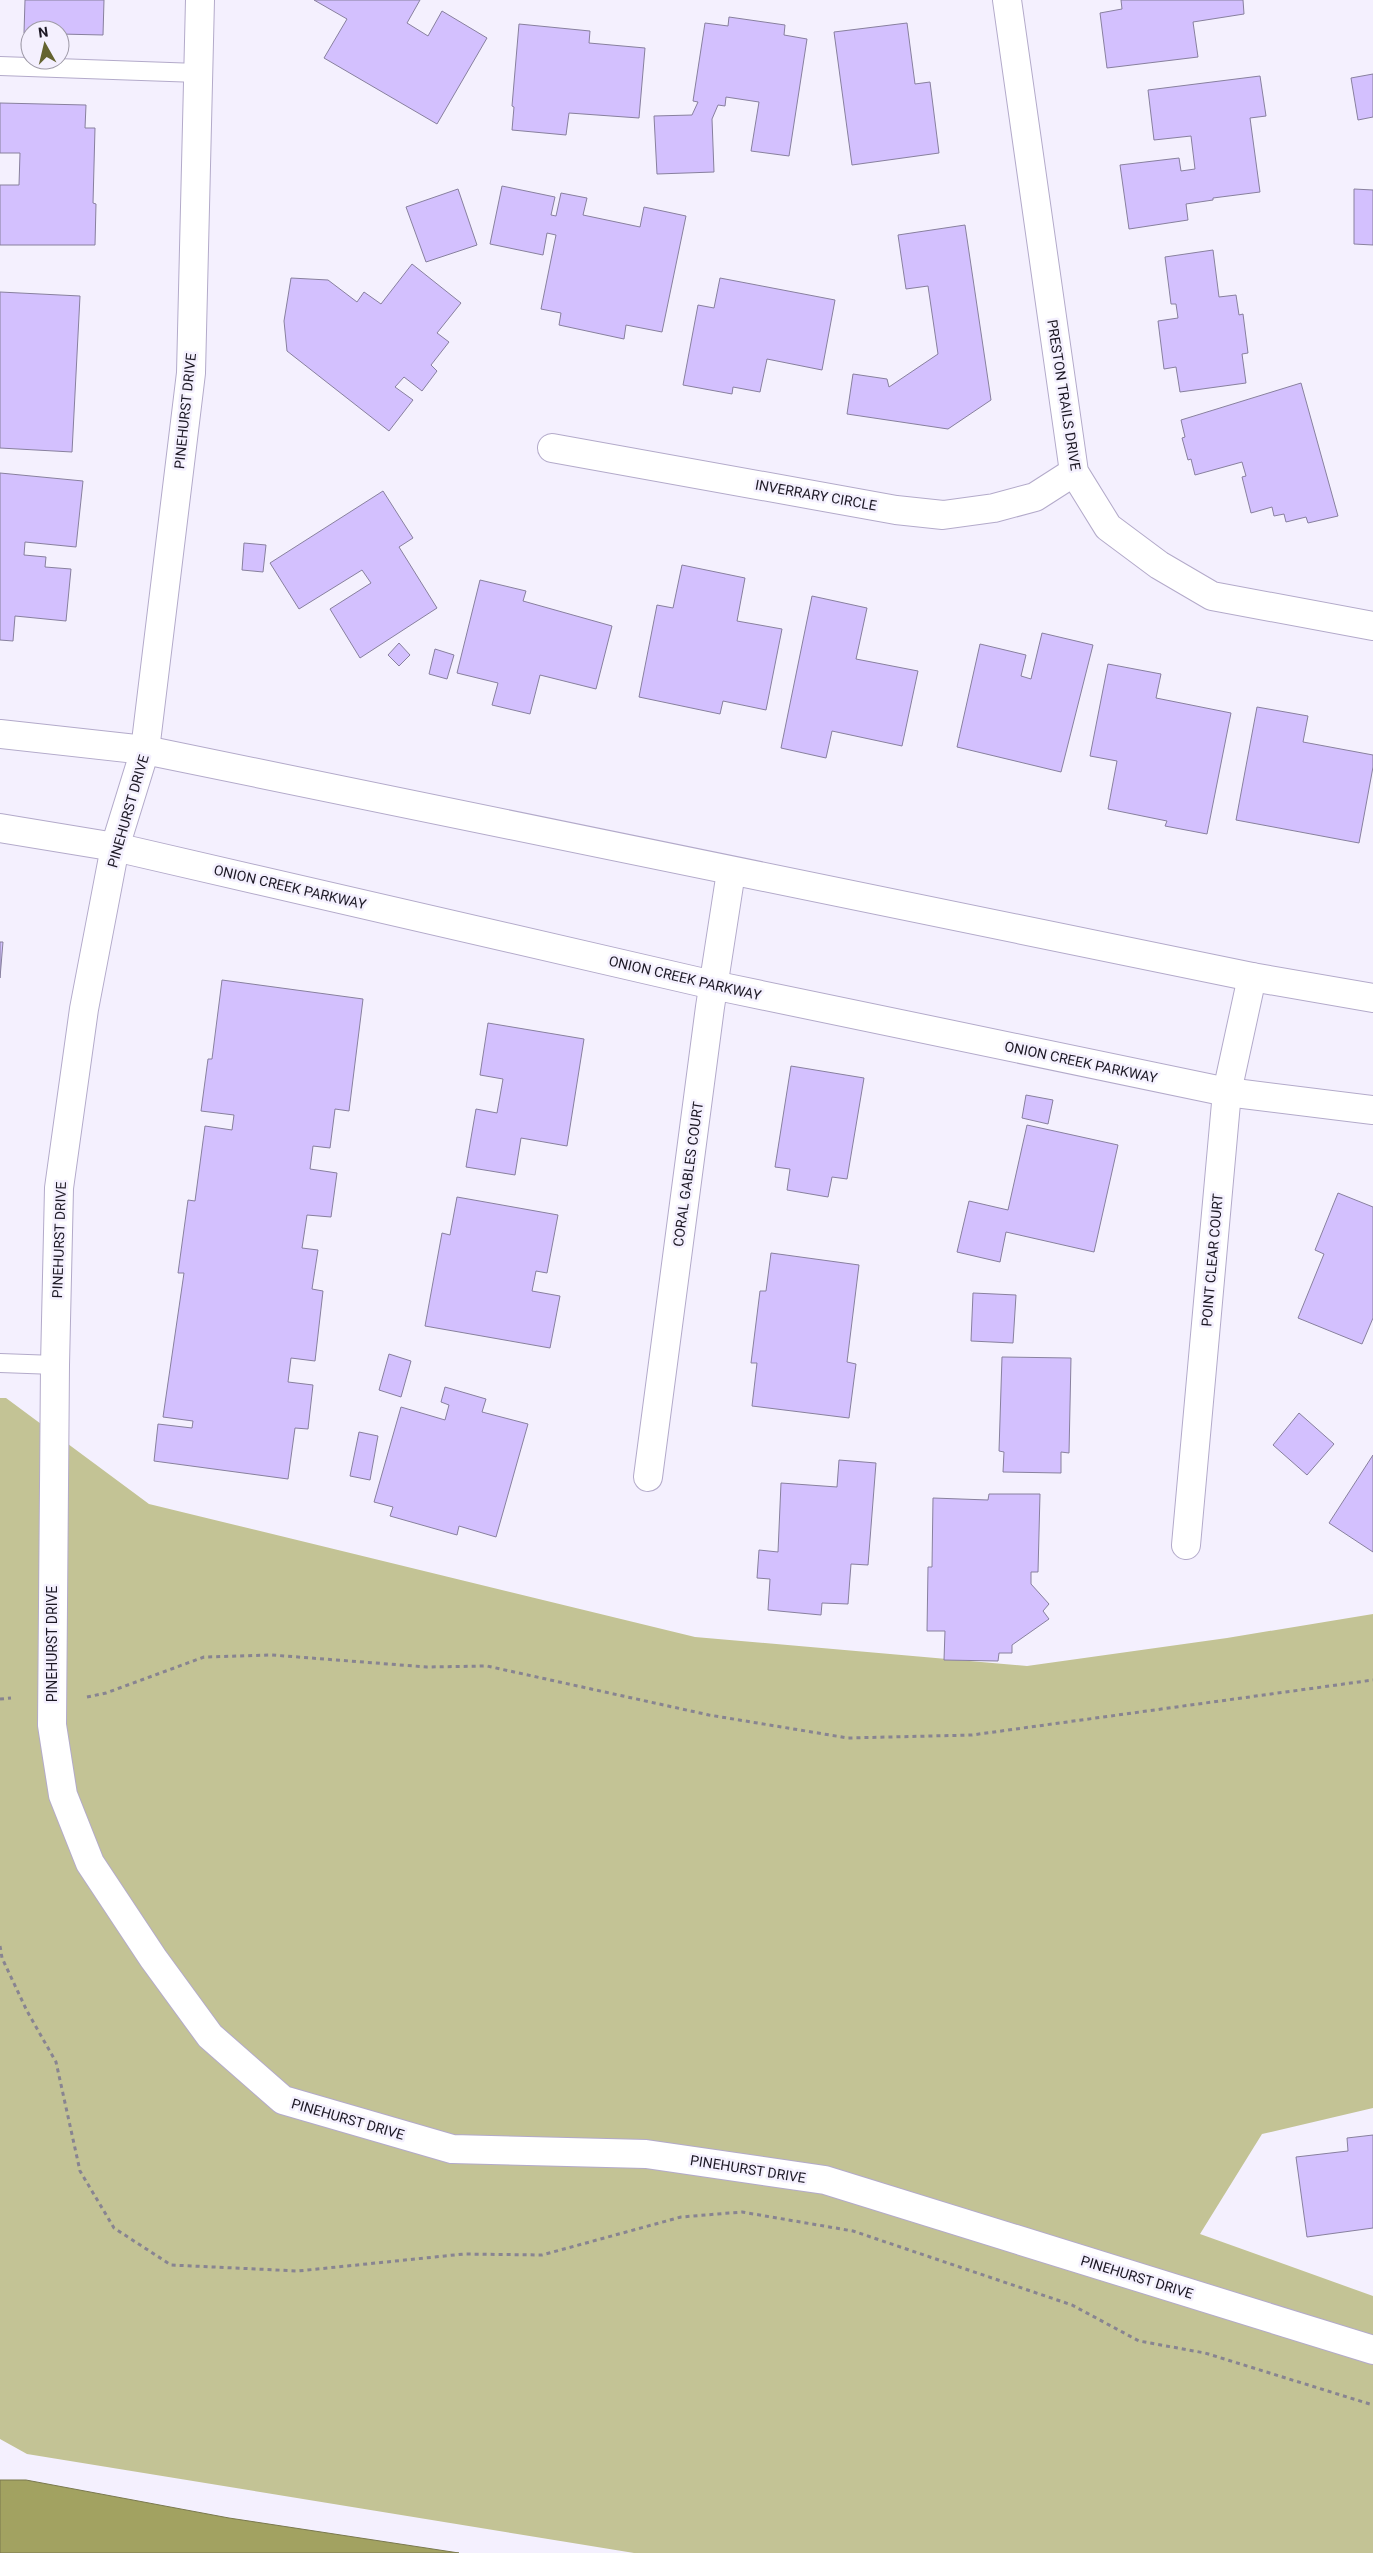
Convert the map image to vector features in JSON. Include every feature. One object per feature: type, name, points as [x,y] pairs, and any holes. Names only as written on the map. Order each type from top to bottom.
[{"type":"street","name":"PINEHURST DRIVE","points":[[200,0],[191,373],[145,750],[115,847],[84,1009],[59,1188],[55,1365],[52,1725],[63,1795],[90,1863],[153,1958],[210,2036],[283,2100],[452,2149],[646,2154],[825,2180],[1373,2350]]},
{"type":"street","name":"PRESTON TRAILS DRIVE","points":[[1007,0],[1074,472],[1108,526],[1159,565],[1212,596],[1373,626]]},
{"type":"street","name":"INVERRARY CIRCLE","points":[[552,448],[896,510],[943,515],[994,508],[1035,497],[1074,472]]},
{"type":"street","points":[[0,734],[145,750],[731,872],[1252,977],[1373,998]]},
{"type":"street","name":"ONION CREEK PARKWAY","points":[[0,828],[115,847],[713,985],[1227,1092],[1373,1110]]},
{"type":"street","name":"CORAL GABLES COURT","points":[[648,1477],[713,985],[731,872]]},
{"type":"street","name":"POINT CLEAR COURT","points":[[1186,1545],[1227,1092],[1252,977]]},
{"type":"lane","points":[[0,66],[198,73]]},
{"type":"lane","points":[[0,1363],[55,1365]]},
{"type":"path","points":[[84,1698],[106,1693],[204,1657],[272,1655],[427,1667],[487,1666],[709,1714],[848,1738],[972,1735],[1373,1680]]},
{"type":"path","points":[[0,1699],[12,1698]]},
{"type":"path","points":[[0,1946],[2,1958],[27,2011],[56,2062],[80,2171],[114,2228],[171,2265],[298,2271],[464,2254],[542,2255],[681,2217],[742,2212],[853,2231],[1072,2305],[1139,2341],[1205,2353],[1373,2405]]},
{"type":"green space","points":[[0,1398],[6,1398],[149,1504],[695,1637],[1027,1666],[1227,1638],[1373,1614],[1373,2108],[1262,2134],[1200,2234],[1373,2296],[1373,2553],[634,2553],[27,2454],[0,2439]]},
{"type":"shaded area","points":[[0,2480],[26,2480],[229,2518],[459,2553],[0,2553]]},
{"type":"building","points":[[25,0],[104,0],[103,35],[70,34],[70,20],[24,20]]},
{"type":"building","points":[[314,0],[420,0],[407,23],[428,36],[442,11],[487,38],[437,124],[324,58],[347,19]]},
{"type":"building","points":[[1121,0],[1243,0],[1244,14],[1193,22],[1198,57],[1107,68],[1100,13],[1122,9]]},
{"type":"building","points":[[729,17],[785,25],[784,35],[807,39],[789,156],[751,151],[759,102],[726,97],[725,106],[718,105],[712,119],[714,172],[657,174],[654,116],[692,115],[698,102],[693,101],[705,23],[728,26]]},
{"type":"building","points":[[907,23],[915,84],[930,82],[939,153],[852,165],[834,32]]},
{"type":"building","points":[[519,24],[590,31],[589,43],[645,48],[639,118],[569,113],[566,135],[512,130],[514,107],[512,106]]},
{"type":"building","points":[[1373,74],[1373,117],[1358,120],[1351,78]]},
{"type":"building","points":[[1260,76],[1266,116],[1250,118],[1260,192],[1213,198],[1213,200],[1186,204],[1188,220],[1129,229],[1120,165],[1179,158],[1181,171],[1195,169],[1191,136],[1154,140],[1148,90]]},
{"type":"building","points":[[0,103],[86,105],[85,128],[95,128],[93,203],[96,204],[95,245],[0,245],[0,185],[19,185],[20,153],[0,153]]},
{"type":"building","points":[[502,186],[555,197],[551,215],[556,216],[561,193],[587,198],[583,215],[640,227],[644,207],[686,216],[662,332],[626,325],[624,339],[559,325],[561,313],[541,309],[556,235],[547,233],[543,255],[490,244]]},
{"type":"building","points":[[458,189],[477,245],[426,262],[406,207]]},
{"type":"building","points":[[1354,189],[1373,190],[1373,245],[1354,244]]},
{"type":"building","points":[[965,225],[991,400],[948,429],[847,414],[853,374],[887,379],[889,387],[938,354],[928,286],[906,289],[898,235]]},
{"type":"building","points":[[1213,250],[1219,297],[1236,295],[1239,315],[1243,314],[1248,353],[1242,354],[1246,383],[1180,392],[1176,367],[1164,369],[1158,321],[1178,318],[1176,304],[1171,304],[1165,257]]},
{"type":"building","points":[[412,264],[461,303],[437,333],[449,342],[431,365],[437,371],[422,391],[404,377],[395,387],[413,400],[389,431],[287,351],[284,321],[291,278],[328,280],[357,302],[364,292],[381,304]]},
{"type":"building","points":[[720,278],[835,300],[822,370],[767,359],[760,392],[733,387],[732,394],[683,385],[698,305],[714,308]]},
{"type":"building","points":[[0,292],[80,296],[72,452],[0,448]]},
{"type":"building","points":[[1301,383],[1338,516],[1308,523],[1306,517],[1286,522],[1284,514],[1274,516],[1272,507],[1251,513],[1242,477],[1246,476],[1242,462],[1195,475],[1191,459],[1188,460],[1182,438],[1185,437],[1181,420]]},
{"type":"building","points":[[0,473],[83,481],[76,547],[25,542],[24,555],[46,557],[45,567],[71,569],[66,621],[15,616],[13,641],[0,640]]},
{"type":"building","points":[[383,491],[413,538],[399,547],[437,608],[360,658],[330,609],[371,583],[362,570],[299,609],[270,563]]},
{"type":"building","points":[[244,543],[266,545],[263,572],[242,570]]},
{"type":"building","points":[[682,565],[745,578],[737,621],[782,629],[766,710],[723,701],[720,714],[639,697],[657,605],[673,608]]},
{"type":"building","points":[[480,580],[526,591],[523,601],[612,626],[596,689],[540,675],[530,714],[492,705],[498,683],[457,673]]},
{"type":"building","points":[[812,596],[867,608],[856,659],[918,671],[902,746],[832,731],[826,758],[781,748]]},
{"type":"building","points":[[1042,633],[1093,645],[1061,772],[957,747],[980,644],[1026,655],[1021,676],[1031,679]]},
{"type":"building","points":[[399,643],[410,655],[399,666],[388,655]]},
{"type":"building","points":[[435,649],[454,655],[447,679],[429,674]]},
{"type":"building","points":[[1108,664],[1161,674],[1156,698],[1231,713],[1207,834],[1165,826],[1167,821],[1108,809],[1117,761],[1090,756]]},
{"type":"building","points":[[1257,707],[1308,716],[1303,742],[1373,755],[1373,767],[1359,843],[1236,820]]},
{"type":"building","points":[[0,942],[3,942],[0,978]]},
{"type":"building","points":[[222,980],[363,999],[349,1111],[335,1109],[330,1148],[313,1146],[310,1169],[337,1173],[331,1217],[307,1215],[302,1248],[318,1250],[312,1289],[323,1291],[315,1361],[291,1358],[288,1382],[313,1385],[308,1429],[295,1428],[288,1479],[154,1461],[158,1424],[192,1428],[193,1421],[163,1417],[184,1273],[178,1273],[188,1200],[195,1201],[205,1126],[232,1130],[234,1115],[201,1111],[208,1059],[212,1059]]},
{"type":"building","points":[[488,1023],[584,1039],[567,1146],[521,1138],[515,1175],[466,1167],[476,1109],[497,1113],[503,1079],[480,1075]]},
{"type":"building","points":[[791,1066],[864,1078],[847,1179],[832,1177],[828,1197],[787,1190],[790,1169],[775,1167]]},
{"type":"building","points":[[1026,1095],[1053,1100],[1048,1124],[1022,1118]]},
{"type":"building","points":[[1027,1125],[1118,1145],[1094,1252],[1006,1232],[1000,1262],[957,1252],[969,1201],[1008,1210]]},
{"type":"building","points":[[1338,1193],[1373,1207],[1373,1318],[1362,1344],[1298,1318],[1324,1254],[1315,1250]]},
{"type":"building","points":[[457,1197],[558,1215],[547,1273],[536,1271],[532,1291],[560,1296],[550,1348],[425,1326],[442,1233],[450,1235]]},
{"type":"building","points":[[771,1253],[859,1265],[847,1362],[856,1364],[849,1418],[752,1406],[757,1363],[751,1363],[760,1291],[766,1291]]},
{"type":"building","points":[[973,1293],[1016,1295],[1013,1343],[971,1341]]},
{"type":"building","points":[[389,1354],[411,1361],[401,1397],[379,1390]]},
{"type":"building","points":[[1002,1357],[1071,1358],[1069,1453],[1061,1452],[1061,1473],[1003,1472],[1004,1452],[999,1451]]},
{"type":"building","points":[[445,1387],[486,1399],[482,1412],[528,1424],[496,1537],[459,1526],[457,1535],[390,1516],[393,1507],[374,1502],[401,1407],[445,1420],[449,1405],[441,1402]]},
{"type":"building","points":[[1299,1413],[1334,1444],[1307,1475],[1273,1445]]},
{"type":"building","points":[[359,1432],[378,1436],[370,1480],[350,1476]]},
{"type":"building","points":[[1373,1455],[1373,1552],[1329,1523]]},
{"type":"building","points":[[839,1460],[876,1463],[868,1565],[851,1564],[848,1604],[822,1603],[821,1615],[768,1610],[770,1579],[757,1578],[759,1550],[778,1552],[781,1483],[837,1487]]},
{"type":"building","points":[[989,1494],[1040,1494],[1038,1572],[1031,1572],[1031,1584],[1049,1604],[1043,1611],[1049,1619],[1012,1645],[1012,1653],[999,1653],[998,1661],[944,1660],[945,1631],[927,1631],[928,1567],[932,1567],[933,1498],[988,1500]]},
{"type":"building","points":[[1373,2135],[1373,2228],[1307,2237],[1296,2157],[1348,2151],[1347,2138]]}]
